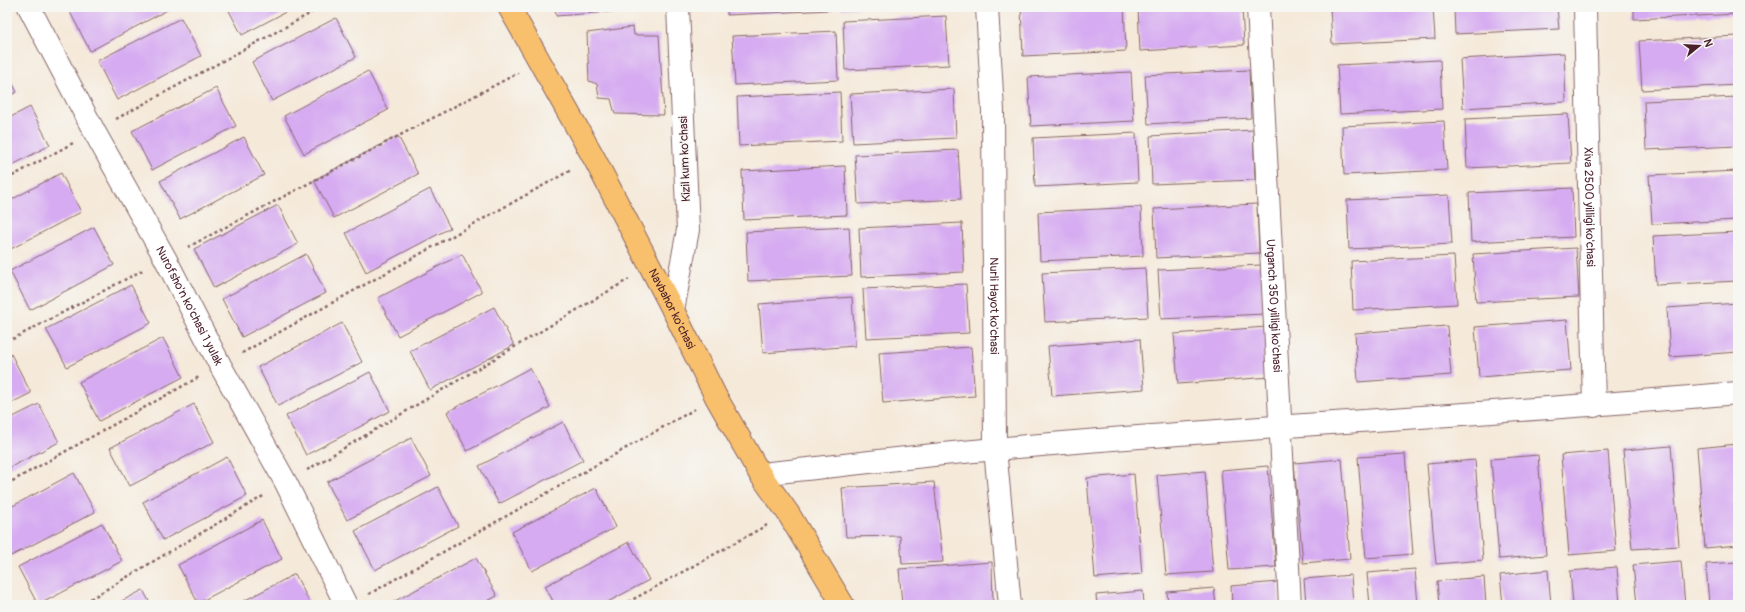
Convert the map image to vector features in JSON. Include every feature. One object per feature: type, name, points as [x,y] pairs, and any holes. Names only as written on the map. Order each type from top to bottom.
[{"type":"main road","name":"Navbahor ko'chasi","points":[[509,7],[594,158],[716,396],[760,474],[788,513],[843,605]]},
{"type":"street","name":"Nurofsho'n ko'chasi 1 yulak","points":[[29,7],[94,131],[165,258],[220,365],[286,483],[355,601]]},
{"type":"street","name":"Kizil kum ko'chasi","points":[[673,310],[688,230],[678,7]]},
{"type":"street","name":"Nurli Hayot ko'chasi","points":[[986,7],[993,111],[995,449],[1010,605]]},
{"type":"street","name":"Urganch 350 yilligi ko'chasi","points":[[1258,7],[1290,605]]},
{"type":"street","name":"Xiva 2500 yilligi ko'chasi","points":[[1585,7],[1594,406]]},
{"type":"street","points":[[760,474],[995,449],[1280,426],[1594,406],[1738,393]]},
{"type":"path","points":[[7,179],[322,7]]},
{"type":"path","points":[[7,342],[539,61]]},
{"type":"path","points":[[7,484],[594,158]]},
{"type":"path","points":[[80,605],[650,267]]},
{"type":"path","points":[[355,601],[716,396]]},
{"type":"path","points":[[623,605],[788,513]]},
{"type":"building","points":[[80,7],[173,7],[90,51],[70,12]]},
{"type":"building","points":[[227,7],[295,7],[242,35]]},
{"type":"building","points":[[555,7],[648,7],[648,9],[556,16]]},
{"type":"building","points":[[727,7],[830,7],[831,10],[727,15]]},
{"type":"building","points":[[841,7],[860,7],[860,8],[841,9]]},
{"type":"building","points":[[1021,7],[1124,7],[1126,51],[1023,56]]},
{"type":"building","points":[[1138,7],[1242,7],[1244,45],[1140,51]]},
{"type":"building","points":[[1330,7],[1433,7],[1435,39],[1332,44]]},
{"type":"building","points":[[1454,7],[1557,7],[1559,29],[1455,34]]},
{"type":"building","points":[[1634,7],[1737,7],[1738,14],[1634,19]]},
{"type":"building","points":[[946,16],[949,65],[845,70],[843,21]]},
{"type":"building","points":[[181,18],[201,56],[117,100],[97,61]]},
{"type":"building","points":[[336,18],[356,57],[272,101],[252,62]]},
{"type":"building","points":[[633,27],[634,35],[659,35],[664,115],[615,114],[611,99],[599,98],[597,84],[589,81],[587,33]]},
{"type":"building","points":[[836,31],[838,80],[735,85],[732,36]]},
{"type":"building","points":[[1738,36],[1738,85],[1642,90],[1639,41]]},
{"type":"building","points":[[1564,53],[1566,102],[1463,108],[1460,59]]},
{"type":"building","points":[[1440,60],[1442,109],[1340,114],[1337,65]]},
{"type":"building","points":[[1249,70],[1251,118],[1148,124],[1145,75]]},
{"type":"building","points":[[368,71],[388,110],[304,154],[284,116]]},
{"type":"building","points":[[1131,72],[1134,121],[1031,126],[1028,77]]},
{"type":"building","points":[[7,73],[17,92],[7,97]]},
{"type":"building","points":[[216,88],[236,126],[152,170],[132,131]]},
{"type":"building","points":[[954,89],[956,138],[853,143],[850,94]]},
{"type":"building","points":[[840,92],[842,141],[739,146],[737,97]]},
{"type":"building","points":[[1738,97],[1738,146],[1646,150],[1644,101]]},
{"type":"building","points":[[30,107],[50,145],[7,168],[7,119]]},
{"type":"building","points":[[1568,114],[1571,163],[1467,168],[1465,119]]},
{"type":"building","points":[[1444,121],[1447,170],[1344,175],[1342,126]]},
{"type":"building","points":[[1253,130],[1255,180],[1152,184],[1150,136]]},
{"type":"building","points":[[1136,133],[1138,182],[1035,187],[1033,138]]},
{"type":"building","points":[[398,136],[418,174],[334,218],[314,180]]},
{"type":"building","points":[[244,137],[264,175],[180,219],[160,181]]},
{"type":"building","points":[[958,150],[961,199],[858,204],[855,155]]},
{"type":"building","points":[[845,166],[847,215],[744,220],[742,171]]},
{"type":"building","points":[[1738,171],[1738,220],[1652,224],[1649,175]]},
{"type":"building","points":[[61,173],[81,212],[7,251],[7,202]]},
{"type":"building","points":[[1572,188],[1574,237],[1471,242],[1469,193]]},
{"type":"building","points":[[430,189],[450,228],[366,272],[346,233]]},
{"type":"building","points":[[1449,195],[1452,244],[1349,249],[1347,200]]},
{"type":"building","points":[[1257,204],[1259,253],[1156,258],[1154,209]]},
{"type":"building","points":[[278,205],[298,244],[214,288],[194,249]]},
{"type":"building","points":[[1141,207],[1143,256],[1040,261],[1038,212]]},
{"type":"building","points":[[962,223],[964,272],[861,277],[859,228]]},
{"type":"building","points":[[94,227],[114,265],[30,310],[10,271]]},
{"type":"building","points":[[849,227],[852,276],[748,281],[746,232]]},
{"type":"building","points":[[1738,232],[1738,281],[1656,285],[1653,236]]},
{"type":"building","points":[[1576,248],[1579,297],[1476,302],[1473,254]]},
{"type":"building","points":[[306,254],[326,293],[242,337],[222,299]]},
{"type":"building","points":[[462,254],[482,292],[398,336],[378,298]]},
{"type":"building","points":[[1454,256],[1457,304],[1353,310],[1351,261]]},
{"type":"building","points":[[1261,265],[1264,314],[1161,319],[1158,270]]},
{"type":"building","points":[[1145,268],[1148,317],[1045,322],[1042,273]]},
{"type":"building","points":[[966,284],[969,333],[866,338],[863,289]]},
{"type":"building","points":[[131,285],[151,323],[67,367],[46,329]]},
{"type":"building","points":[[852,297],[855,346],[763,353],[759,304]]},
{"type":"building","points":[[1738,303],[1738,352],[1670,357],[1667,308]]},
{"type":"building","points":[[494,307],[514,345],[430,390],[410,351]]},
{"type":"building","points":[[1567,320],[1571,370],[1479,377],[1475,327]]},
{"type":"building","points":[[342,323],[362,362],[278,406],[258,367]]},
{"type":"building","points":[[1447,326],[1451,375],[1358,382],[1355,333]]},
{"type":"building","points":[[1266,327],[1270,377],[1178,384],[1174,334]]},
{"type":"building","points":[[163,338],[183,377],[99,421],[79,382]]},
{"type":"building","points":[[1140,339],[1144,389],[1052,396],[1048,346]]},
{"type":"building","points":[[971,347],[975,396],[883,403],[879,353]]},
{"type":"building","points":[[11,354],[31,393],[7,405],[7,356]]},
{"type":"building","points":[[530,368],[550,407],[467,451],[447,412]]},
{"type":"building","points":[[370,372],[390,411],[306,455],[286,416]]},
{"type":"building","points":[[39,404],[59,442],[7,469],[7,420]]},
{"type":"building","points":[[194,404],[214,442],[130,486],[110,448]]},
{"type":"building","points":[[563,422],[583,460],[499,504],[479,466]]},
{"type":"building","points":[[411,438],[431,476],[347,520],[327,482]]},
{"type":"building","points":[[1738,444],[1738,545],[1705,548],[1697,448]]},
{"type":"building","points":[[1671,446],[1679,546],[1632,549],[1623,450]]},
{"type":"building","points":[[1608,451],[1616,551],[1569,555],[1561,455]]},
{"type":"building","points":[[1405,454],[1413,554],[1366,558],[1358,457]]},
{"type":"building","points":[[1538,455],[1546,555],[1499,559],[1491,459]]},
{"type":"building","points":[[227,457],[247,496],[163,540],[143,502]]},
{"type":"building","points":[[1342,459],[1350,559],[1303,563],[1294,463]]},
{"type":"building","points":[[1475,460],[1483,560],[1436,564],[1427,464]]},
{"type":"building","points":[[1268,466],[1276,567],[1229,570],[1221,470]]},
{"type":"building","points":[[1205,471],[1213,572],[1166,575],[1157,475]]},
{"type":"building","points":[[74,473],[95,512],[11,556],[7,549],[7,509]]},
{"type":"building","points":[[1134,474],[1142,574],[1095,578],[1087,478]]},
{"type":"building","points":[[934,482],[943,562],[902,564],[900,536],[846,537],[842,488]]},
{"type":"building","points":[[438,487],[458,526],[375,570],[355,531]]},
{"type":"building","points":[[596,488],[616,527],[532,571],[512,532]]},
{"type":"building","points":[[262,520],[282,559],[198,603],[178,565]]},
{"type":"building","points":[[102,523],[122,561],[38,605],[18,567]]},
{"type":"building","points":[[629,542],[649,580],[602,605],[555,605],[545,586]]},
{"type":"building","points":[[476,558],[497,596],[480,605],[394,605],[393,602]]},
{"type":"building","points":[[1681,561],[1685,605],[1637,605],[1633,565]]},
{"type":"building","points":[[992,562],[993,605],[902,605],[899,569]]},
{"type":"building","points":[[1738,562],[1738,605],[1709,605],[1706,564]]},
{"type":"building","points":[[1617,567],[1620,605],[1573,605],[1570,571]]},
{"type":"building","points":[[1415,569],[1418,605],[1370,605],[1367,573]]},
{"type":"building","points":[[1548,570],[1551,605],[1503,605],[1500,575]]},
{"type":"building","points":[[295,574],[311,605],[236,605]]},
{"type":"building","points":[[1351,575],[1353,605],[1306,605],[1304,579]]},
{"type":"building","points":[[1484,577],[1486,605],[1439,605],[1437,581]]},
{"type":"building","points":[[1278,582],[1280,605],[1232,605],[1231,586]]},
{"type":"building","points":[[1214,588],[1216,605],[1168,605],[1167,592]]},
{"type":"building","points":[[143,590],[151,605],[114,605]]},
{"type":"building","points":[[1143,591],[1144,605],[1097,605],[1096,595]]}]
